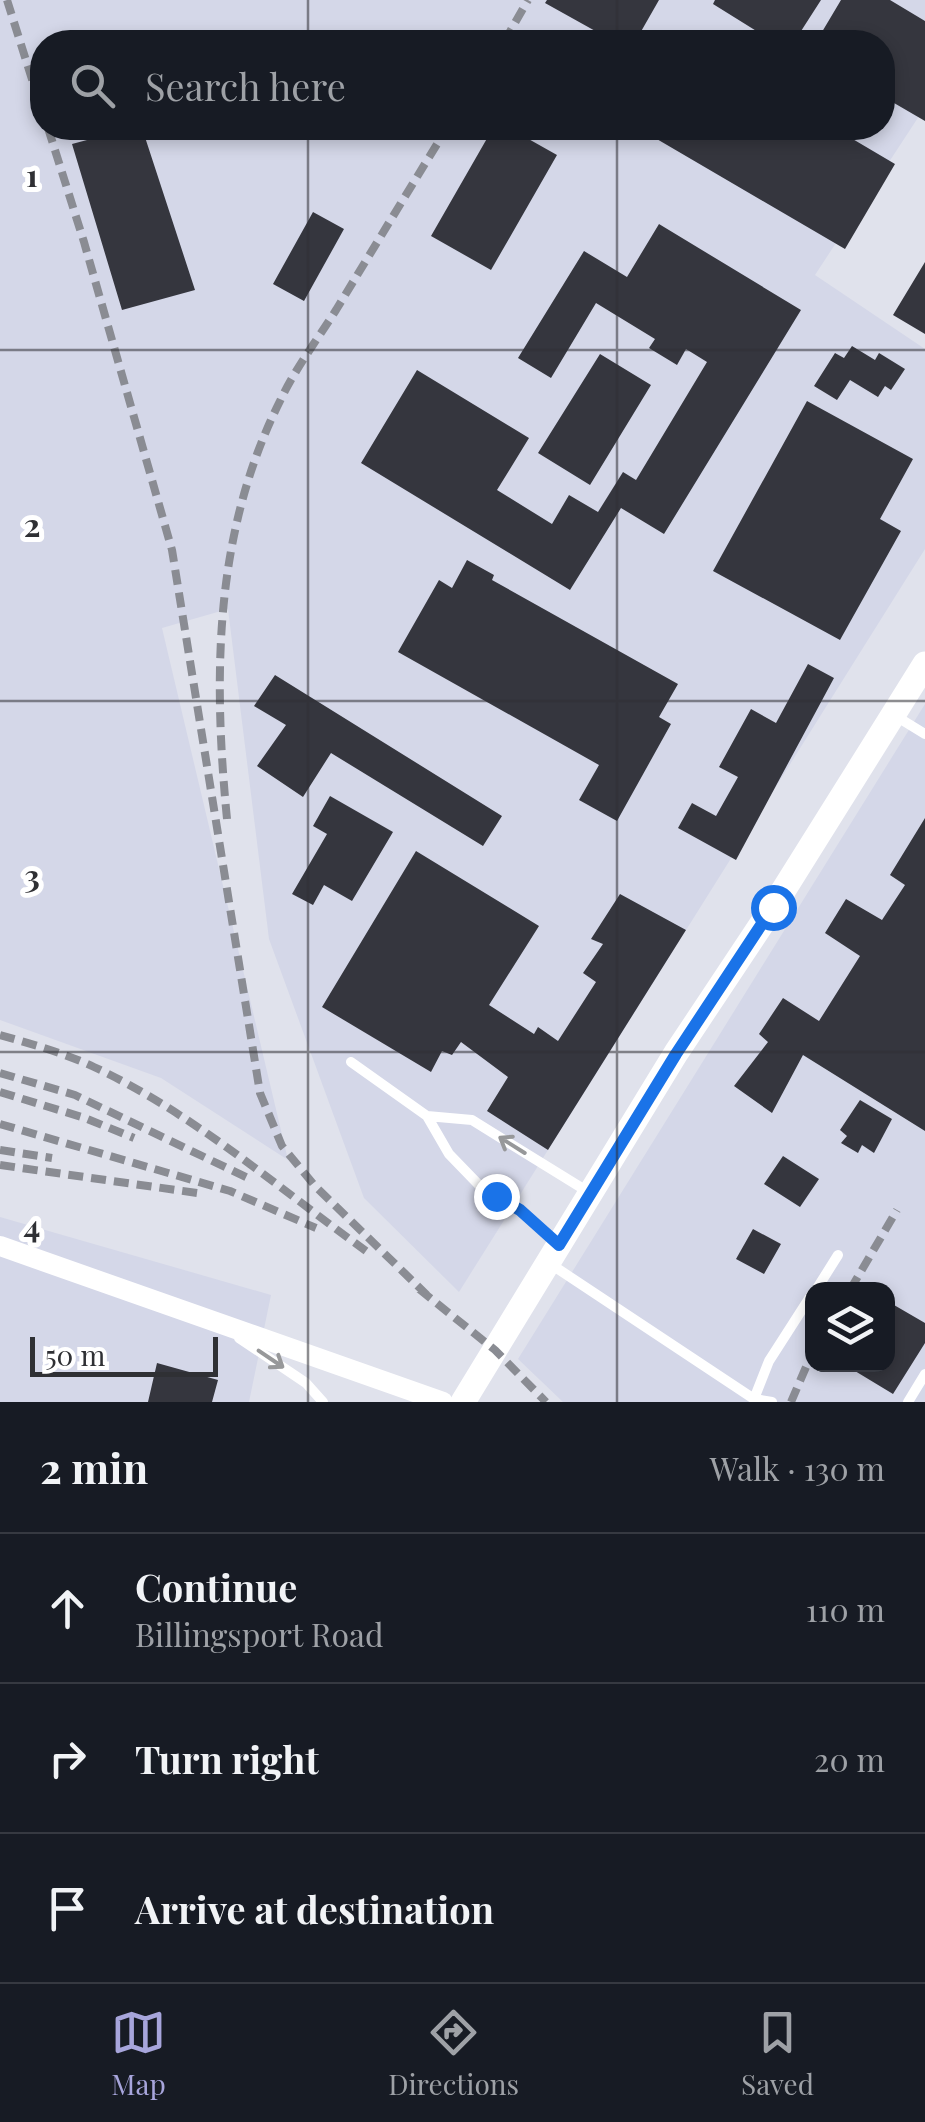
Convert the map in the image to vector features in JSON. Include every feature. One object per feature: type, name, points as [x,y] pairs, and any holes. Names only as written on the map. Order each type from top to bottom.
[{"type":"street","points":[[463,1402],[925,664]]},
{"type":"street","points":[[0,1246],[443,1402]]},
{"type":"lane","points":[[893,714],[925,734]]},
{"type":"lane","points":[[351,1062],[427,1116],[450,1154],[478,1184],[520,1210],[554,1254],[754,1399],[772,1402]]},
{"type":"lane","points":[[427,1116],[472,1120],[590,1194]]},
{"type":"lane","points":[[821,1282],[838,1256]]},
{"type":"lane","points":[[754,1399],[769,1360],[805,1306]]},
{"type":"lane","points":[[213,1320],[306,1383],[324,1402]]},
{"type":"lane","points":[[908,1402],[925,1374]]},
{"type":"shaded area","points":[[0,0],[925,0],[925,107],[815,275],[925,349],[925,549],[459,1292],[364,1198],[269,939],[228,609],[162,628],[288,1160],[161,1078],[0,1020]]},
{"type":"shaded area","points":[[925,704],[925,1402],[563,1402],[518,1359]]},
{"type":"shaded area","points":[[0,1217],[271,1295],[249,1402],[0,1402]]},
{"type":"building","points":[[659,0],[642,30],[593,30],[545,3]]},
{"type":"building","points":[[715,0],[821,0],[802,30],[755,30],[713,4]]},
{"type":"building","points":[[841,0],[890,0],[925,21],[925,121],[895,104],[895,30],[823,30]]},
{"type":"building","points":[[87,140],[146,140],[195,290],[122,310],[72,144]]},
{"type":"building","points":[[486,140],[530,140],[557,155],[491,270],[431,236]]},
{"type":"building","points":[[659,140],[854,140],[895,164],[845,249]]},
{"type":"building","points":[[313,212],[344,229],[304,301],[273,284]]},
{"type":"building","points":[[659,224],[801,310],[664,534],[621,508],[570,590],[361,463],[417,370],[529,438],[497,490],[552,524],[569,495],[598,512],[623,472],[636,480],[707,362],[686,349],[677,365],[649,348],[655,339],[596,303],[551,378],[518,358],[584,251],[627,277]]},
{"type":"building","points":[[925,262],[925,334],[893,315]]},
{"type":"building","points":[[852,346],[875,360],[879,353],[905,369],[891,390],[885,386],[878,397],[850,380],[837,400],[814,386],[835,353],[844,358]]},
{"type":"building","points":[[600,354],[651,385],[590,485],[538,453]]},
{"type":"building","points":[[807,401],[913,459],[880,519],[901,531],[840,640],[713,571]]},
{"type":"building","points":[[467,560],[494,575],[492,580],[678,684],[659,717],[671,724],[617,821],[579,800],[599,765],[398,652],[439,580],[452,588]]},
{"type":"building","points":[[808,664],[834,678],[736,860],[678,828],[692,803],[716,816],[738,777],[719,767],[751,709],[776,723]]},
{"type":"building","points":[[275,675],[502,816],[483,846],[331,753],[303,797],[257,766],[286,725],[254,706]]},
{"type":"building","points":[[330,796],[393,832],[352,901],[324,885],[313,905],[292,894],[327,834],[313,826]]},
{"type":"building","points":[[925,818],[925,1131],[803,1055],[772,1113],[734,1086],[768,1042],[759,1034],[783,998],[819,1021],[860,956],[825,933],[846,899],[882,920],[905,885],[890,875]]},
{"type":"building","points":[[416,851],[539,926],[489,1005],[534,1034],[538,1027],[558,1041],[596,982],[583,973],[603,944],[591,939],[620,894],[686,930],[548,1150],[487,1111],[508,1077],[461,1042],[452,1055],[442,1051],[431,1072],[322,1007]]},
{"type":"building","points":[[860,1100],[892,1119],[874,1153],[862,1145],[858,1153],[841,1143],[847,1136],[840,1130]]},
{"type":"building","points":[[783,1156],[819,1179],[800,1207],[764,1184]]},
{"type":"building","points":[[753,1229],[781,1244],[764,1274],[736,1259]]},
{"type":"building","points":[[895,1306],[925,1323],[925,1343],[893,1394],[857,1372],[895,1372]]},
{"type":"building","points":[[157,1363],[218,1380],[212,1402],[148,1402]]},
{"type":"railway","points":[[7,0],[30,73]]},
{"type":"railway","points":[[511,30],[528,0]]},
{"type":"railway","points":[[52,140],[172,550],[260,1093],[282,1146],[315,1186],[427,1295]]},
{"type":"railway","points":[[227,819],[220,659],[231,554],[242,502],[258,451],[286,389],[440,140]]},
{"type":"railway","points":[[0,1035],[83,1062],[130,1085],[234,1153],[366,1251]]},
{"type":"railway","points":[[0,1073],[75,1095],[252,1180]]},
{"type":"railway","points":[[0,1092],[85,1118],[134,1138]]},
{"type":"railway","points":[[0,1124],[230,1191],[316,1228]]},
{"type":"railway","points":[[0,1150],[52,1158]]},
{"type":"railway","points":[[0,1165],[197,1193]]},
{"type":"railway","points":[[855,1282],[897,1210]]},
{"type":"railway","points":[[419,1289],[495,1350],[546,1402]]},
{"type":"railway","points":[[791,1402],[805,1369]]},
{"type":"route","points":[[496,1196],[520,1210],[559,1245],[676,1054],[773,907]]}]
